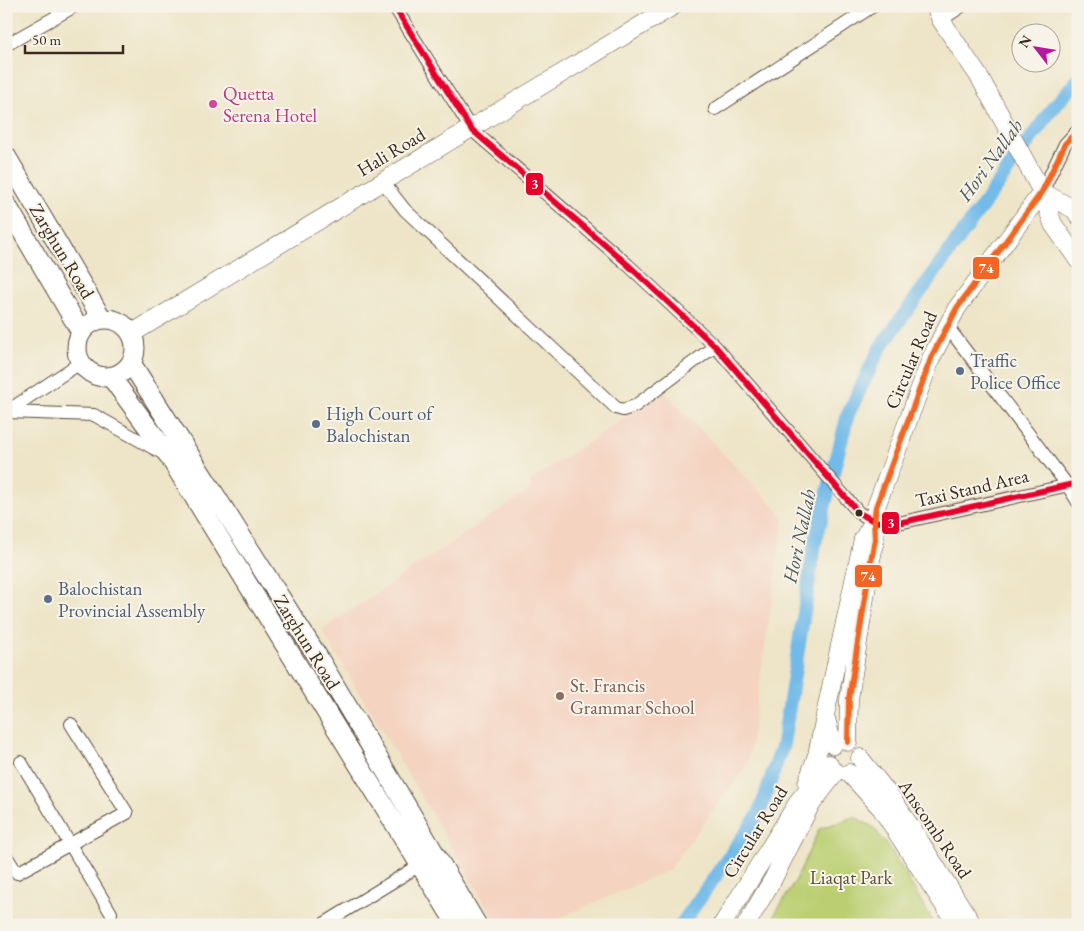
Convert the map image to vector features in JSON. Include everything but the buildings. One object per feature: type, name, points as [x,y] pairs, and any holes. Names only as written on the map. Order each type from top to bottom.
[{"type":"main road","name":"Zarghun Road","points":[[6,156],[102,319]]},
{"type":"main road","name":"Zarghun Road","points":[[6,204],[81,332]]},
{"type":"main road","points":[[102,319],[119,322],[126,327],[131,334],[135,349],[131,363],[126,370],[111,377],[93,375],[86,370],[80,363],[76,347],[81,332],[94,321],[102,319]]},
{"type":"main road","name":"Zarghun Road","points":[[131,363],[318,657],[477,925]]},
{"type":"main road","name":"Zarghun Road","points":[[111,377],[169,456],[457,925]]},
{"type":"main road","points":[[259,604],[276,592]]},
{"type":"street","points":[[6,45],[75,6]]},
{"type":"street","points":[[394,6],[471,129],[628,265],[715,346],[859,513],[874,520]]},
{"type":"street","name":"Hali Road","points":[[131,334],[672,6]]},
{"type":"street","points":[[715,109],[873,6]]},
{"type":"street","points":[[962,6],[938,13],[980,78],[1042,192],[1053,224],[1078,260]]},
{"type":"street","name":"Circular Road","points":[[841,744],[875,539],[874,520],[876,507],[932,356],[957,308],[1042,192],[1065,144],[1078,130]]},
{"type":"street","points":[[382,182],[418,223],[616,408],[623,410],[636,406],[715,346]]},
{"type":"street","points":[[1042,192],[1077,211]]},
{"type":"street","points":[[947,326],[1073,484],[1078,502]]},
{"type":"street","points":[[6,412],[80,363]]},
{"type":"street","points":[[6,412],[94,415],[169,456]]},
{"type":"street","name":"Taxi Stand Area","points":[[874,520],[894,524],[1073,484]]},
{"type":"street","name":"Circular Road","points":[[841,744],[825,715],[863,539],[874,520]]},
{"type":"street","points":[[800,799],[817,755],[825,715]]},
{"type":"street","points":[[6,856],[17,873],[127,813],[71,724]]},
{"type":"street","points":[[841,744],[856,748],[860,758],[856,768],[838,770],[828,754],[841,744]]},
{"type":"street","name":"Anscomb Road","points":[[860,758],[894,801],[973,925]]},
{"type":"street","points":[[21,762],[111,913]]},
{"type":"street","name":"Circular Road","points":[[722,925],[800,799],[838,770]]},
{"type":"street","name":"Circular Road","points":[[746,925],[773,880],[810,806],[838,770]]},
{"type":"street","name":"Anscomb Road","points":[[838,770],[881,808],[957,925]]},
{"type":"street","points":[[322,925],[420,865]]},
{"type":"shaded area","name":"St. Francis Grammar School","points":[[664,392],[784,517],[748,763],[669,870],[544,925],[498,925],[322,630],[531,489],[530,481]]},
{"type":"green space","name":"Liaqat Park","points":[[854,817],[873,827],[891,850],[935,925],[768,925],[796,880],[819,829]]},
{"type":"waterway","name":"Hori Nallah","points":[[681,925],[759,814],[783,744],[815,543],[848,414],[880,348],[1052,109],[1078,80]]},
{"type":"transit line","name":"3","points":[[394,6],[471,129],[628,265],[715,346],[859,513],[874,521],[894,524],[1078,483]]},
{"type":"transit line","name":"74","points":[[848,742],[849,699],[875,539],[874,521],[876,507],[932,356],[957,308],[1042,192],[1065,144],[1078,130]]},
{"type":"place","name":"Quetta Serena Hotel","points":[[213,104]]},
{"type":"place","name":"Traffic Police Office","points":[[960,371]]},
{"type":"place","name":"High Court of Balochistan","points":[[316,424]]},
{"type":"place","name":"Balochistan Provincial Assembly","points":[[48,599]]},
{"type":"place","name":"St. Francis Grammar School","points":[[560,696]]}]
